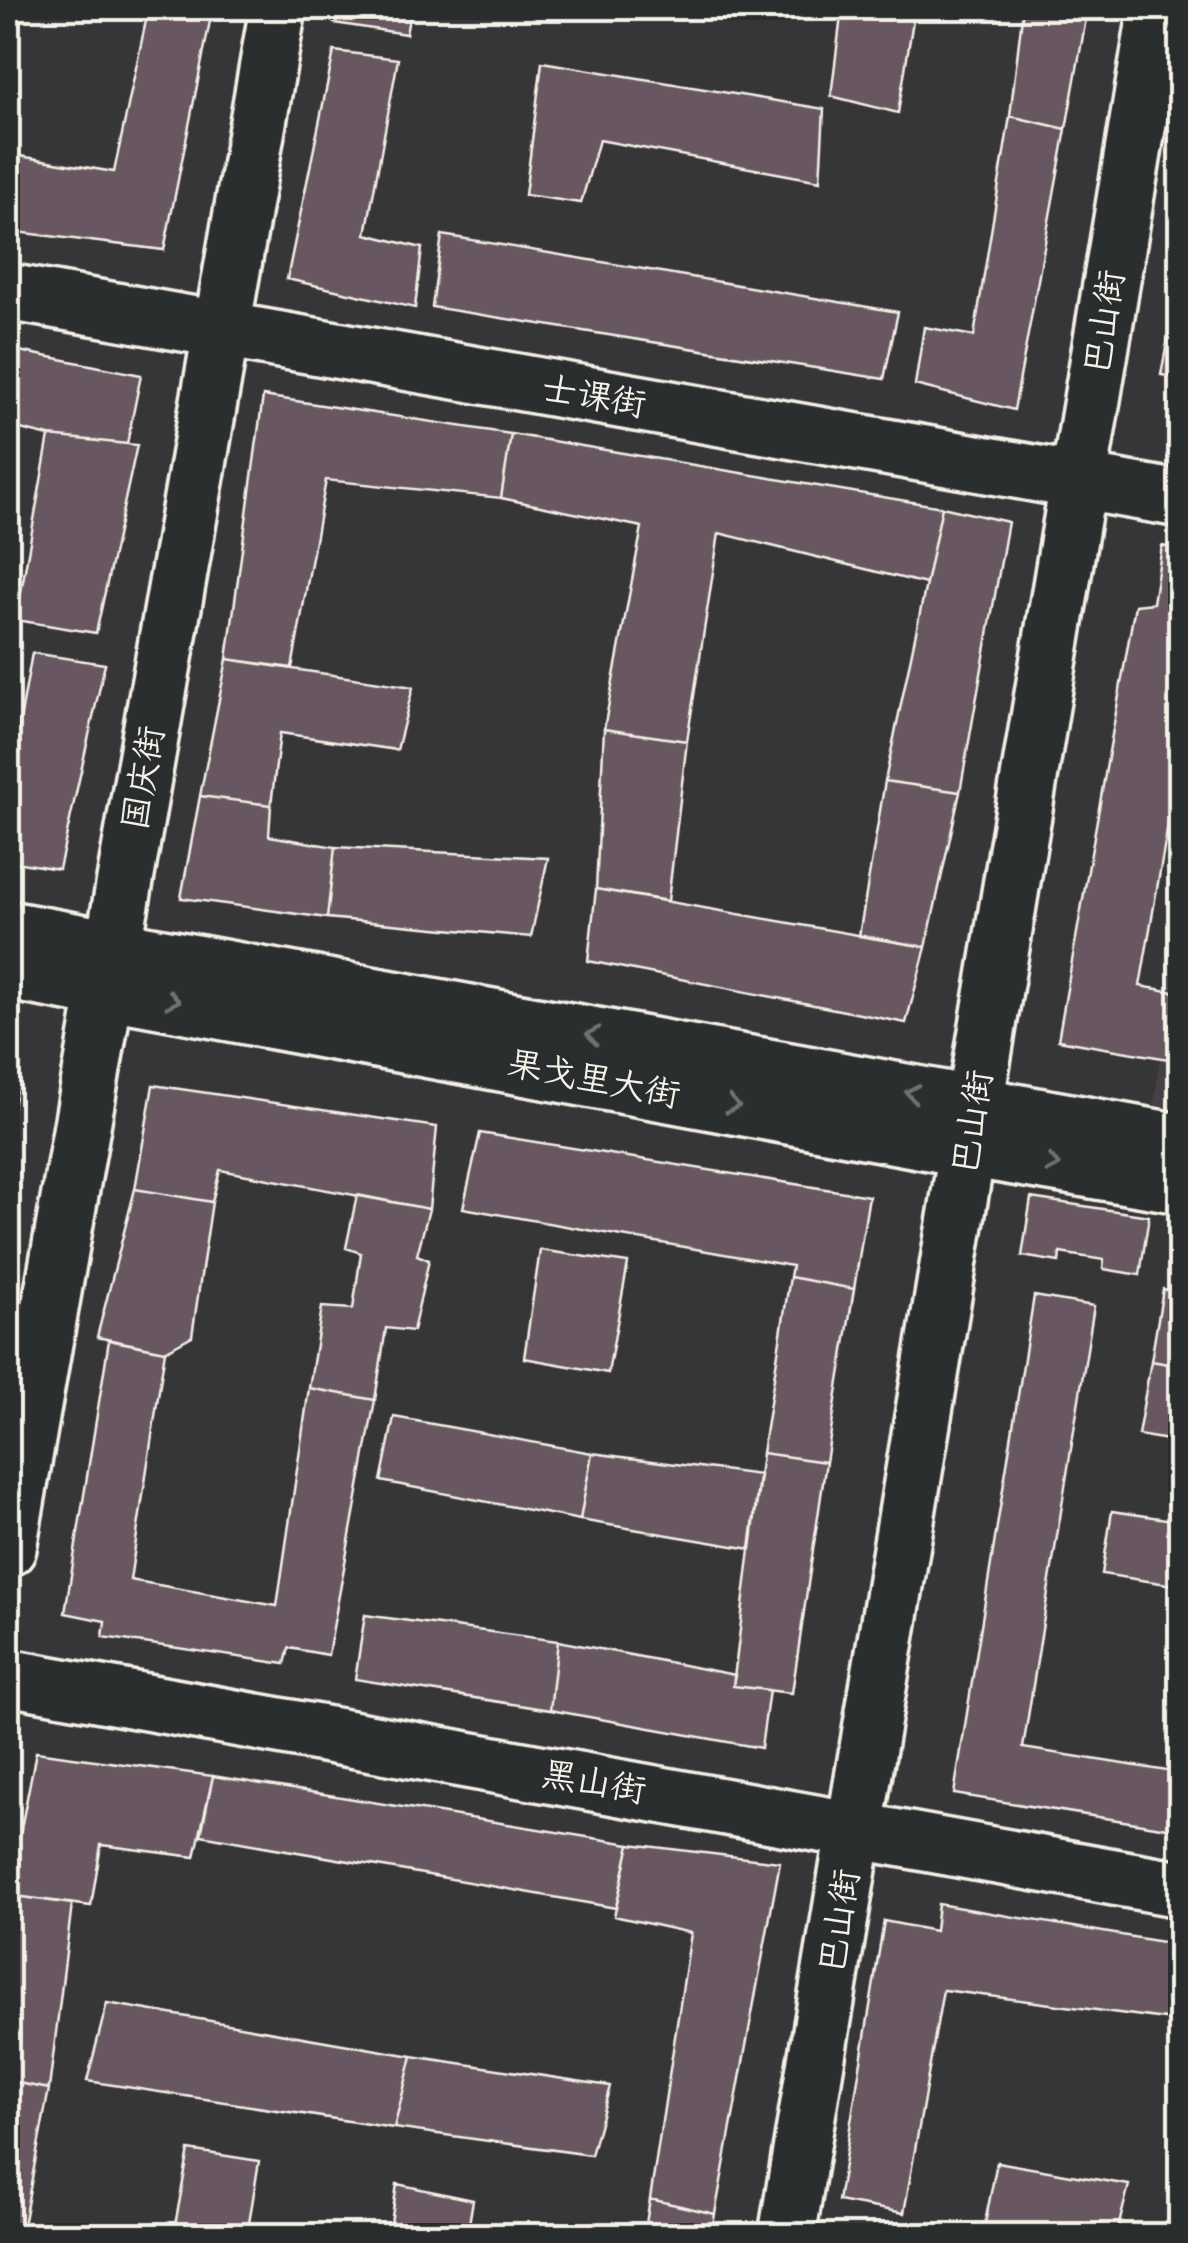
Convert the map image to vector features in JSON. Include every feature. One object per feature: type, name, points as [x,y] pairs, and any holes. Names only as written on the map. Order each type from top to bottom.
[{"type":"street","name":"国庆街","points":[[8,1548],[278,8]]},
{"type":"street","name":"巴山街","points":[[787,2236],[1157,8]]},
{"type":"street","name":"士课街","points":[[8,292],[1180,499]]},
{"type":"street","name":"果戈里大街","points":[[8,929],[109,967],[971,1127],[1180,1186]]},
{"type":"street","name":"果戈里大街","points":[[8,972],[109,967]]},
{"type":"street","name":"果戈里大街","points":[[971,1127],[1180,1142]]},
{"type":"street","name":"黑山街","points":[[8,1677],[1180,1889]]},
{"type":"shaded area","points":[[1172,956],[1180,957],[1180,1108],[1154,1105]]},
{"type":"building","points":[[337,8],[411,8],[406,34],[334,23]]},
{"type":"building","points":[[842,8],[915,8],[898,113],[831,96]]},
{"type":"building","points":[[1023,8],[1088,8],[1066,129],[1010,116]]},
{"type":"building","points":[[148,11],[211,16],[164,250],[8,231],[8,154],[114,172]]},
{"type":"building","points":[[334,51],[398,59],[366,234],[422,248],[415,308],[287,279]]},
{"type":"building","points":[[542,62],[824,109],[820,181],[599,140],[581,203],[525,195]]},
{"type":"building","points":[[1010,116],[1066,129],[1014,410],[915,385],[924,327],[974,336]]},
{"type":"building","points":[[442,235],[898,312],[884,379],[432,307]]},
{"type":"building","points":[[1180,274],[1180,378],[1161,375]]},
{"type":"building","points":[[9,349],[141,375],[127,444],[49,436],[8,426]]},
{"type":"building","points":[[263,396],[511,434],[501,498],[326,480],[292,668],[227,659]]},
{"type":"building","points":[[511,434],[942,507],[926,584],[719,533],[687,741],[604,729],[642,527],[501,498]]},
{"type":"building","points":[[49,436],[137,445],[96,633],[16,620]]},
{"type":"building","points":[[942,507],[1008,522],[960,792],[885,781]]},
{"type":"building","points":[[1162,546],[1180,549],[1180,757],[1140,986],[1180,993],[1180,1061],[1058,1040],[1135,605],[1153,603]]},
{"type":"building","points":[[32,653],[105,664],[59,869],[8,861],[8,788]]},
{"type":"building","points":[[227,659],[413,687],[397,750],[280,733],[271,805],[200,796]]},
{"type":"building","points":[[604,729],[687,741],[668,901],[596,889]]},
{"type":"building","points":[[885,781],[960,792],[926,947],[859,936]]},
{"type":"building","points":[[200,796],[271,805],[269,836],[335,847],[327,918],[181,898]]},
{"type":"building","points":[[335,847],[548,858],[531,937],[327,918]]},
{"type":"building","points":[[596,889],[926,947],[906,1023],[588,961]]},
{"type":"building","points":[[8,1071],[16,1089],[8,1141]]},
{"type":"building","points":[[153,1085],[437,1127],[429,1209],[220,1170],[212,1202],[135,1189]]},
{"type":"building","points":[[480,1133],[869,1196],[854,1289],[790,1277],[792,1266],[463,1208]]},
{"type":"building","points":[[135,1189],[212,1202],[192,1336],[165,1351],[97,1337]]},
{"type":"building","points":[[357,1195],[429,1209],[417,1255],[429,1260],[413,1331],[386,1328],[375,1400],[309,1388],[322,1307],[353,1309],[361,1253],[346,1248]]},
{"type":"building","points":[[1031,1198],[1149,1216],[1140,1275],[1103,1269],[1104,1260],[1060,1253],[1059,1262],[1022,1256]]},
{"type":"building","points":[[540,1250],[628,1263],[608,1373],[524,1358]]},
{"type":"building","points":[[790,1277],[854,1289],[826,1462],[762,1453]]},
{"type":"building","points":[[1163,1289],[1180,1292],[1180,1366],[1151,1361]]},
{"type":"building","points":[[1034,1296],[1094,1306],[1023,1748],[1180,1773],[1180,1830],[954,1794]]},
{"type":"building","points":[[109,1340],[165,1351],[130,1580],[277,1606],[309,1388],[375,1400],[328,1655],[289,1648],[285,1664],[103,1637],[105,1621],[65,1613]]},
{"type":"building","points":[[1151,1361],[1180,1366],[1180,1442],[1138,1435]]},
{"type":"building","points":[[394,1417],[592,1453],[580,1520],[381,1481]]},
{"type":"building","points":[[592,1453],[760,1475],[751,1549],[580,1520]]},
{"type":"building","points":[[762,1453],[826,1462],[792,1693],[733,1686]]},
{"type":"building","points":[[1112,1511],[1180,1521],[1180,1586],[1102,1574]]},
{"type":"building","points":[[365,1615],[558,1641],[550,1710],[355,1679]]},
{"type":"building","points":[[558,1641],[735,1675],[733,1686],[769,1690],[761,1748],[550,1710]]},
{"type":"building","points":[[36,1752],[213,1776],[195,1857],[101,1845],[91,1906],[8,1895]]},
{"type":"building","points":[[213,1776],[630,1844],[616,1908],[201,1835]]},
{"type":"building","points":[[630,1844],[780,1862],[715,2214],[650,2199],[691,1933],[614,1916]]},
{"type":"building","points":[[8,1895],[72,1904],[49,2089],[8,2081]]},
{"type":"building","points":[[938,1904],[1180,1945],[1180,2021],[943,1990],[904,2213],[838,2201],[884,1921],[935,1931]]},
{"type":"building","points":[[107,2003],[412,2056],[394,2128],[87,2081]]},
{"type":"building","points":[[412,2056],[610,2086],[591,2155],[394,2128]]},
{"type":"building","points":[[8,2081],[49,2089],[21,2236],[8,2236]]},
{"type":"building","points":[[189,2150],[259,2161],[247,2236],[173,2236]]},
{"type":"building","points":[[997,2162],[1129,2185],[1116,2236],[1029,2236],[984,2228]]},
{"type":"building","points":[[397,2184],[473,2200],[467,2236],[389,2236]]},
{"type":"building","points":[[650,2199],[715,2214],[711,2236],[644,2236]]}]
